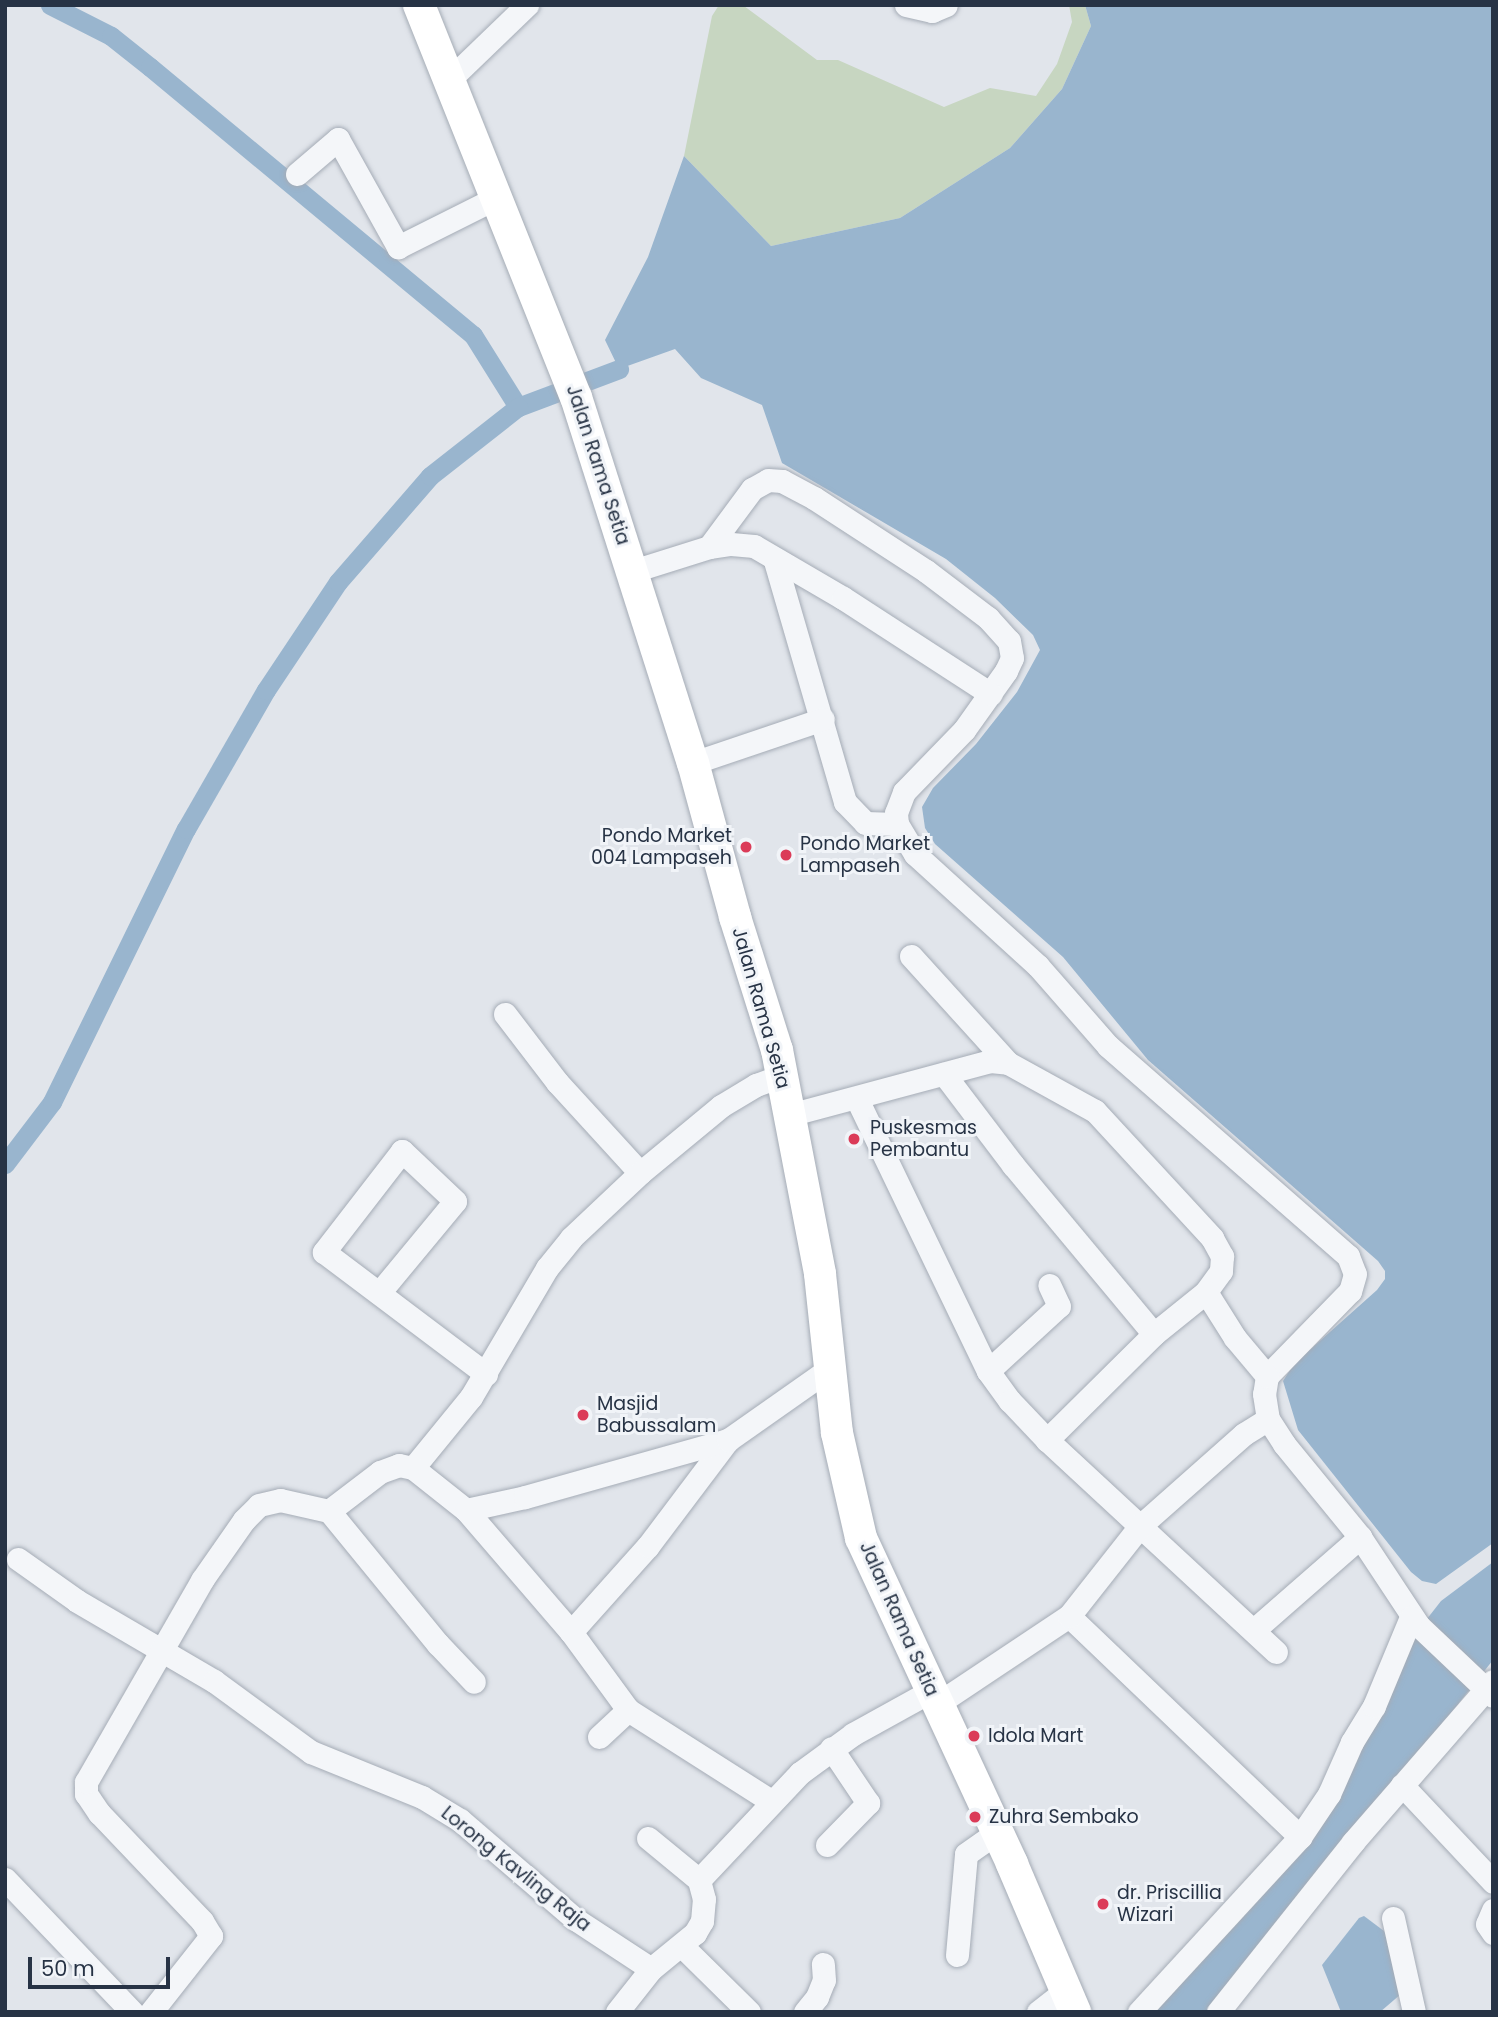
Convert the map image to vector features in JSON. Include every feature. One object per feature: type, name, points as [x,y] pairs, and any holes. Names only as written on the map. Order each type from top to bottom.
[{"type":"street","name":"Jalan Rama Setia","points":[[419,5],[576,397],[693,763],[783,1075],[820,1275],[837,1433],[861,1538],[1070,2001]]},
{"type":"street","points":[[450,79],[527,5]]},
{"type":"street","points":[[906,5],[932,11],[946,5]]},
{"type":"street","points":[[297,174],[338,139],[398,247],[496,198]]},
{"type":"street","points":[[709,547],[746,496],[762,482],[782,481],[814,498],[926,571],[1003,633],[1012,647],[1012,658],[991,694],[964,730],[904,792],[896,813],[897,824],[915,854],[1038,966],[1108,1046],[1348,1256],[1355,1274],[1350,1291],[1267,1377],[1264,1394],[1268,1419],[1284,1444],[1360,1537],[1415,1622],[1488,1687],[1402,1785],[1218,2012]]},
{"type":"street","points":[[633,571],[709,547],[754,546],[775,561],[843,598],[991,694]]},
{"type":"street","points":[[775,561],[848,808],[865,823],[897,824]]},
{"type":"street","points":[[693,763],[823,719]]},
{"type":"street","points":[[911,956],[1008,1063],[1095,1111],[1203,1228],[1222,1256],[1221,1271],[1206,1292],[1154,1334],[1047,1440]]},
{"type":"street","points":[[505,1014],[557,1082],[639,1172]]},
{"type":"street","points":[[789,1115],[857,1099],[990,1060],[1008,1063]]},
{"type":"street","points":[[944,1074],[1013,1166],[1154,1334]]},
{"type":"street","points":[[413,1468],[486,1374],[559,1251],[639,1172],[721,1106],[756,1085],[783,1075]]},
{"type":"street","points":[[857,1099],[988,1371],[1010,1401],[1047,1440],[1255,1629],[1276,1652]]},
{"type":"street","points":[[379,1293],[455,1201],[402,1151],[324,1252],[486,1374]]},
{"type":"street","points":[[988,1371],[1059,1306],[1049,1285]]},
{"type":"street","points":[[1206,1292],[1236,1338],[1267,1377]]},
{"type":"street","points":[[571,1632],[648,1546],[728,1440],[830,1369]]},
{"type":"street","points":[[699,1880],[771,1801],[831,1748],[934,1698],[1069,1616],[1140,1526],[1244,1434],[1268,1419]]},
{"type":"street","points":[[466,1510],[573,1484],[728,1440]]},
{"type":"street","points":[[329,1511],[389,1468],[400,1465],[413,1468],[466,1510],[571,1632],[628,1710],[771,1801]]},
{"type":"street","points":[[151,2012],[210,1940],[210,1930],[99,1813],[85,1788],[91,1771],[202,1580],[244,1520],[259,1505],[280,1500],[329,1511],[430,1634],[474,1682]]},
{"type":"street","points":[[1255,1629],[1360,1537]]},
{"type":"street","name":"Lorong Kavling Raja","points":[[18,1559],[78,1601],[214,1681],[311,1752],[422,1797],[460,1820],[575,1919],[651,1969]]},
{"type":"street","points":[[1069,1616],[1300,1837]]},
{"type":"street","points":[[1139,2012],[1300,1837],[1329,1794],[1352,1742],[1374,1706],[1415,1622]]},
{"type":"street","points":[[598,1737],[628,1710]]},
{"type":"street","points":[[827,1844],[868,1803],[831,1748]]},
{"type":"street","points":[[1402,1785],[1493,1882]]},
{"type":"street","points":[[957,1955],[965,1854],[996,1833]]},
{"type":"street","points":[[617,2012],[651,1969],[682,1946],[702,1922],[704,1899],[699,1880],[648,1838]]},
{"type":"street","points":[[5,1879],[132,2012]]},
{"type":"street","points":[[1493,1910],[1486,1924],[1493,1933]]},
{"type":"street","points":[[1393,1918],[1414,2012]]},
{"type":"street","points":[[682,1946],[749,2012]]},
{"type":"street","points":[[805,2012],[817,1997],[824,1980],[823,1964]]},
{"type":"street","points":[[1038,2012],[1070,2001]]},
{"type":"green space","points":[[719,5],[744,6],[817,60],[838,60],[944,107],[990,88],[1036,96],[1057,64],[1072,22],[1069,5],[1085,5],[1091,26],[1062,89],[1010,148],[900,218],[771,246],[684,156],[712,16]]},
{"type":"water","points":[[1085,5],[1493,5],[1493,1543],[1436,1584],[1422,1581],[1411,1572],[1298,1430],[1283,1381],[1294,1364],[1377,1290],[1385,1279],[1385,1271],[1378,1261],[1148,1060],[1063,957],[935,844],[925,828],[922,807],[933,788],[976,744],[1017,692],[1040,650],[1033,635],[995,598],[946,559],[782,463],[762,405],[701,378],[675,349],[619,369],[605,340],[648,257],[684,156],[771,246],[900,218],[1010,148],[1062,89],[1091,26]]},
{"type":"water","points":[[1493,1562],[1493,1660],[1352,1838],[1208,2012],[1155,2012],[1313,1827],[1416,1633],[1441,1601]]},
{"type":"water","points":[[1364,1916],[1388,1934],[1401,1994],[1380,2012],[1341,2012],[1322,1965],[1359,1918]]},
{"type":"waterway","points":[[50,5],[111,36],[473,335],[518,407],[619,369]]},
{"type":"waterway","points":[[5,1164],[52,1102],[186,829],[266,690],[338,582],[430,476],[518,407]]},
{"type":"place","name":"Pondo Market 004 Lampaseh","points":[[746,847]]},
{"type":"place","name":"Pondo Market Lampaseh","points":[[786,855]]},
{"type":"place","name":"Puskesmas Pembantu","points":[[854,1139]]},
{"type":"place","name":"Masjid Babussalam","points":[[583,1415]]},
{"type":"place","name":"Idola Mart","points":[[974,1736]]},
{"type":"place","name":"Zuhra Sembako","points":[[975,1817]]},
{"type":"place","name":"dr. Priscillia Wizari","points":[[1103,1904]]}]
